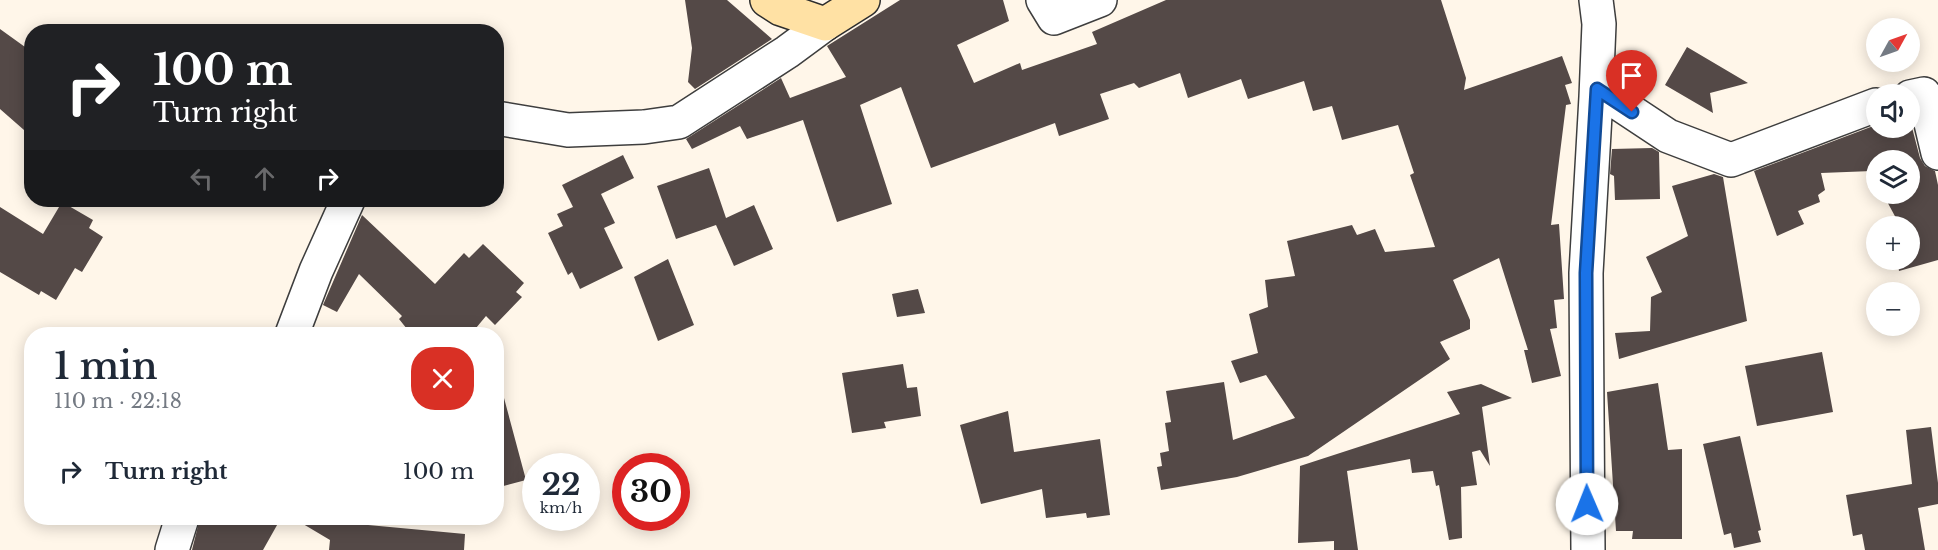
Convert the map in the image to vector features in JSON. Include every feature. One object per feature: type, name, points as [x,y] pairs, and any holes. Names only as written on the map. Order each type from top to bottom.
[{"type":"street","points":[[767,0],[781,9],[825,24]]},
{"type":"street","points":[[504,119],[568,130],[644,127],[679,122],[863,0]]},
{"type":"street","points":[[1043,0],[1054,18],[1100,0]]},
{"type":"street","points":[[1588,550],[1586,273],[1597,89],[1599,24],[1596,0]]},
{"type":"street","points":[[1597,89],[1668,136],[1731,160],[1866,109]]},
{"type":"street","points":[[1920,95],[1924,94],[1938,153]]},
{"type":"street","points":[[295,327],[316,271],[345,207]]},
{"type":"street","points":[[172,550],[181,525]]},
{"type":"building","points":[[685,0],[727,0],[772,39],[695,89],[688,82],[692,48]]},
{"type":"building","points":[[900,0],[1003,0],[1009,21],[957,45],[974,83],[1020,63],[1022,70],[1097,44],[1092,32],[1166,0],[1441,0],[1466,78],[1464,90],[1562,56],[1572,83],[1565,85],[1571,104],[1566,105],[1551,225],[1559,224],[1564,299],[1554,300],[1557,328],[1550,329],[1561,376],[1532,383],[1524,350],[1528,350],[1499,258],[1453,280],[1470,320],[1470,329],[1440,342],[1450,359],[1308,456],[1237,477],[1161,490],[1157,467],[1162,466],[1160,453],[1169,451],[1165,423],[1171,422],[1166,391],[1224,382],[1233,440],[1295,418],[1266,375],[1240,383],[1231,361],[1258,353],[1249,314],[1268,307],[1265,280],[1295,276],[1287,241],[1352,225],[1357,235],[1375,229],[1385,252],[1435,247],[1410,175],[1414,173],[1398,125],[1342,140],[1332,106],[1313,111],[1304,81],[1248,99],[1241,79],[1188,98],[1180,73],[1139,88],[1134,83],[1100,94],[1109,119],[1059,136],[1055,123],[931,168],[901,87],[860,105],[892,204],[837,222],[803,120],[747,139],[740,126],[692,149],[686,139],[781,78],[790,98],[846,77],[827,46]]},
{"type":"building","points":[[0,29],[24,46],[24,130],[0,109]]},
{"type":"building","points":[[1687,47],[1748,83],[1710,93],[1713,113],[1665,85]]},
{"type":"building","points":[[1866,129],[1866,138],[1915,138],[1918,150],[1866,150],[1866,171],[1821,173],[1825,190],[1818,195],[1820,202],[1798,211],[1804,224],[1777,236],[1754,171]]},
{"type":"building","points":[[1652,148],[1659,152],[1660,199],[1615,200],[1614,176],[1610,174],[1612,149]]},
{"type":"building","points":[[623,155],[634,178],[601,194],[615,223],[604,228],[623,268],[580,289],[572,272],[568,275],[548,233],[563,226],[557,214],[573,207],[562,185]]},
{"type":"building","points":[[1920,158],[1925,166],[1935,171],[1938,185],[1938,260],[1920,265],[1920,216],[1895,216],[1888,204],[1920,204]]},
{"type":"building","points":[[709,168],[726,218],[754,205],[773,249],[734,266],[716,225],[676,239],[657,186]]},
{"type":"building","points":[[1714,174],[1723,177],[1747,321],[1619,359],[1615,333],[1650,331],[1651,297],[1662,292],[1646,257],[1688,236],[1672,186]]},
{"type":"building","points":[[0,207],[43,234],[59,207],[71,207],[93,220],[89,228],[103,237],[82,272],[75,268],[56,300],[41,291],[39,295],[0,272]]},
{"type":"building","points":[[362,215],[435,284],[464,253],[469,258],[483,244],[524,283],[516,292],[522,297],[495,325],[486,316],[477,327],[405,327],[399,319],[402,316],[359,274],[337,312],[323,305]]},
{"type":"building","points":[[668,259],[694,325],[658,341],[634,277]]},
{"type":"building","points":[[918,289],[925,313],[897,317],[892,294]]},
{"type":"building","points":[[1822,352],[1833,412],[1757,426],[1745,366]]},
{"type":"building","points":[[903,364],[907,388],[917,387],[921,416],[884,422],[886,428],[852,433],[842,373]]},
{"type":"building","points":[[1658,383],[1668,450],[1682,449],[1682,539],[1632,539],[1633,531],[1616,531],[1607,392]]},
{"type":"building","points":[[1481,384],[1512,398],[1482,407],[1490,466],[1480,450],[1472,452],[1477,485],[1461,487],[1462,538],[1449,540],[1439,485],[1436,486],[1433,471],[1412,473],[1410,459],[1347,471],[1358,550],[1334,550],[1334,541],[1298,543],[1300,466],[1460,414],[1447,392]]},
{"type":"building","points":[[504,398],[522,465],[522,481],[504,486]]},
{"type":"building","points":[[1008,411],[1014,452],[1100,439],[1110,515],[1087,518],[1086,513],[1046,518],[1042,489],[981,504],[960,425]]},
{"type":"building","points":[[1931,427],[1938,483],[1938,504],[1918,508],[1925,550],[1865,550],[1862,534],[1853,536],[1846,495],[1912,484],[1906,430]]},
{"type":"building","points":[[1740,436],[1761,530],[1758,531],[1761,542],[1734,548],[1731,533],[1724,535],[1703,444]]},
{"type":"building","points":[[198,525],[277,525],[263,550],[192,550]]},
{"type":"building","points":[[305,525],[368,525],[465,534],[464,550],[329,550],[330,540]]},
{"type":"route","points":[[1587,504],[1586,273],[1597,89],[1632,112]]}]
